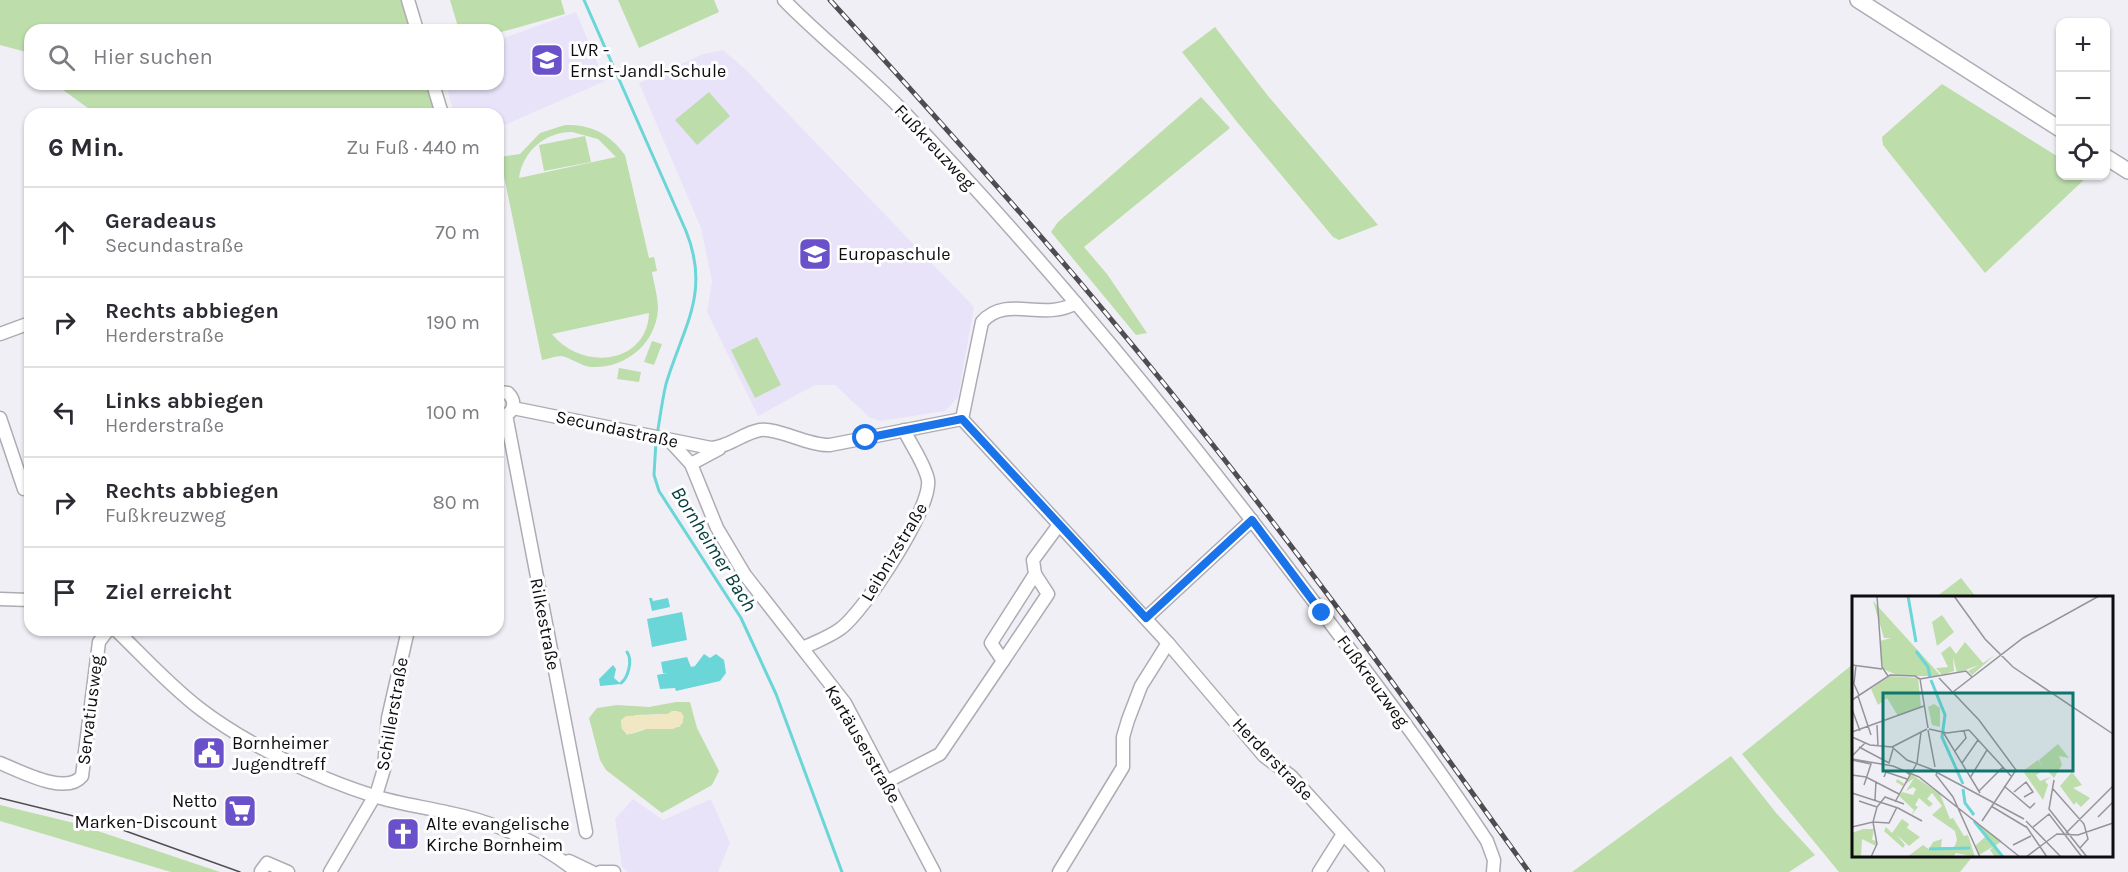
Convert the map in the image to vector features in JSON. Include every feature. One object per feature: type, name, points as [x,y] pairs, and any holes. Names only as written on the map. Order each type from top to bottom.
[{"type":"main road","points":[[1858,0],[2056,126]]},
{"type":"main road","points":[[2110,160],[2128,171]]},
{"type":"street","points":[[408,0],[415,24]]},
{"type":"street","name":"Fußkreuzweg","points":[[784,0],[898,106],[1076,303],[1252,520],[1388,701],[1487,841],[1494,860],[1493,872]]},
{"type":"street","points":[[435,90],[440,108]]},
{"type":"street","points":[[962,419],[982,322],[986,317],[997,310],[1012,308],[1053,312],[1076,303]]},
{"type":"street","points":[[0,334],[24,325]]},
{"type":"street","points":[[504,391],[511,396],[506,413]]},
{"type":"street","name":"Secundastraße","points":[[506,413],[649,434],[668,440],[720,448]]},
{"type":"street","name":"Rilkestraße","points":[[506,413],[586,832]]},
{"type":"street","points":[[0,418],[24,489]]},
{"type":"street","name":"Secundastraße","points":[[691,464],[761,430],[819,446],[962,419]]},
{"type":"street","name":"Herderstraße","points":[[962,419],[1058,526],[1146,618],[1264,756],[1291,776],[1378,872]]},
{"type":"street","name":"Leibnizstraße","points":[[803,648],[840,629],[856,615],[880,582],[926,501],[928,480],[904,430]]},
{"type":"street","name":"Kartäuserstraße","points":[[668,440],[691,464],[717,528],[745,575],[844,703],[934,872]]},
{"type":"street","points":[[1146,618],[1252,520]]},
{"type":"street","points":[[886,782],[940,754],[1003,661],[1048,594],[1035,574],[1034,560],[1058,526]]},
{"type":"street","points":[[1003,661],[991,643],[1035,574]]},
{"type":"street","points":[[0,599],[24,600]]},
{"type":"street","name":"Servatiusweg","points":[[0,763],[45,780],[66,785],[74,783],[82,776],[99,642],[104,636]]},
{"type":"street","points":[[122,636],[171,684],[221,722],[301,766],[373,796],[453,813],[497,827],[562,860],[584,866],[592,872]]},
{"type":"street","name":"Schillerstraße","points":[[330,872],[373,796],[384,769],[388,718],[407,636]]},
{"type":"street","points":[[1059,872],[1123,767],[1122,737],[1128,720],[1141,686],[1168,643]]},
{"type":"street","points":[[1319,872],[1343,834]]},
{"type":"street","points":[[562,860],[577,872]]},
{"type":"street","points":[[261,871],[267,863],[288,872]]},
{"type":"street","points":[[600,872],[614,872]]},
{"type":"shaded area","name":"LVR - Ernst-Jandl-Schule","points":[[576,12],[605,81],[504,125],[504,108],[452,108],[448,90],[504,90],[504,38]]},
{"type":"shaded area","name":"Europaschule","points":[[723,50],[745,69],[974,307],[958,397],[945,411],[880,421],[869,417],[835,385],[815,385],[758,416],[707,312],[712,281],[701,228],[639,83],[703,54]]},
{"type":"shaded area","points":[[633,799],[663,820],[711,799],[730,843],[718,872],[628,872],[622,867],[615,819]]},
{"type":"green space","points":[[0,0],[402,0],[409,24],[24,24],[24,51],[0,45]]},
{"type":"green space","points":[[450,0],[561,0],[565,14],[504,31],[504,24],[457,24]]},
{"type":"green space","points":[[618,0],[714,0],[719,12],[639,48]]},
{"type":"green space","points":[[1215,27],[1268,96],[1378,225],[1339,240],[1333,237],[1237,122],[1182,52]]},
{"type":"green space","points":[[1942,84],[2056,155],[2056,180],[2084,180],[1985,273],[1883,145],[1882,137]]},
{"type":"green space","points":[[63,90],[428,90],[433,108],[88,108]]},
{"type":"green space","points":[[709,92],[730,116],[697,145],[675,120]]},
{"type":"green space","points":[[1201,97],[1230,128],[1084,247],[1107,274],[1147,333],[1136,335],[1051,232],[1058,222]]},
{"type":"green space","points":[[565,125],[574,125],[583,126],[606,136],[625,155],[649,258],[654,257],[657,271],[652,272],[658,309],[656,322],[645,343],[627,359],[604,367],[583,365],[561,356],[542,360],[504,176],[504,156],[520,154],[540,133]],"holes":[[[572,132],[598,139],[616,157],[519,178],[525,159],[544,139]],[[649,313],[645,330],[637,343],[625,352],[611,357],[579,354],[564,346],[552,334]]]},
{"type":"green space","points":[[585,136],[591,162],[544,171],[539,145]]},
{"type":"green space","points":[[757,337],[781,385],[755,398],[731,350]]},
{"type":"green space","points":[[652,341],[662,344],[654,365],[644,362]]},
{"type":"green space","points":[[619,368],[641,372],[639,382],[617,379]]},
{"type":"green space","points":[[1961,578],[1975,596],[1937,596]]},
{"type":"green space","points":[[1852,665],[1852,857],[1972,857],[1960,872],[1839,872],[1742,754]]},
{"type":"green space","points":[[690,702],[697,728],[719,771],[712,785],[662,813],[606,770],[600,760],[589,718],[597,708],[617,705],[649,707]],"holes":[[[677,711],[683,722],[679,727],[646,729],[631,734],[622,729],[621,720],[637,715],[668,714]]]},
{"type":"green space","points":[[1731,756],[1777,814],[1815,855],[1789,872],[1572,872]]},
{"type":"green space","points":[[0,805],[74,823],[220,872],[171,872],[0,821]]},
{"type":"sand","points":[[672,711],[681,712],[684,717],[681,725],[673,729],[643,729],[627,735],[622,729],[621,720],[626,716],[668,714]]},
{"type":"water","points":[[649,598],[653,601],[668,598],[670,607],[652,611]]},
{"type":"water","points":[[682,612],[687,640],[652,647],[647,619]]},
{"type":"water","points":[[704,654],[710,658],[716,654],[724,660],[726,673],[720,681],[676,691],[675,688],[660,689],[657,675],[667,673],[663,673],[661,662],[687,657],[691,667],[695,666]]},
{"type":"water","points":[[613,665],[616,669],[614,678],[621,684],[600,686],[599,679]]},
{"type":"waterway","name":"Bornheimer Bach","points":[[584,0],[686,231],[693,253],[696,273],[692,309],[666,384],[657,435]]},
{"type":"waterway","name":"Bornheimer Bach","points":[[656,441],[654,475],[659,491],[741,618],[776,694],[842,872]]},
{"type":"waterway","points":[[621,683],[629,669],[630,660],[627,652]]},
{"type":"tram line","points":[[0,798],[106,824],[240,872]]},
{"type":"railway","points":[[830,0],[971,157],[1153,370],[1325,590],[1529,872]]},
{"type":"place","name":"LVR - Ernst-Jandl-Schule","points":[[547,60]]},
{"type":"place","name":"Europaschule","points":[[815,254]]},
{"type":"place","name":"Bornheimer Jugendtreff","points":[[209,753]]},
{"type":"place","name":"Netto Marken-Discount","points":[[240,811]]},
{"type":"place","name":"Alte evangelische Kirche Bornheim","points":[[403,834]]},
{"type":"route","points":[[866,438],[962,419],[1058,526],[1146,618],[1252,520],[1322,613]]}]
